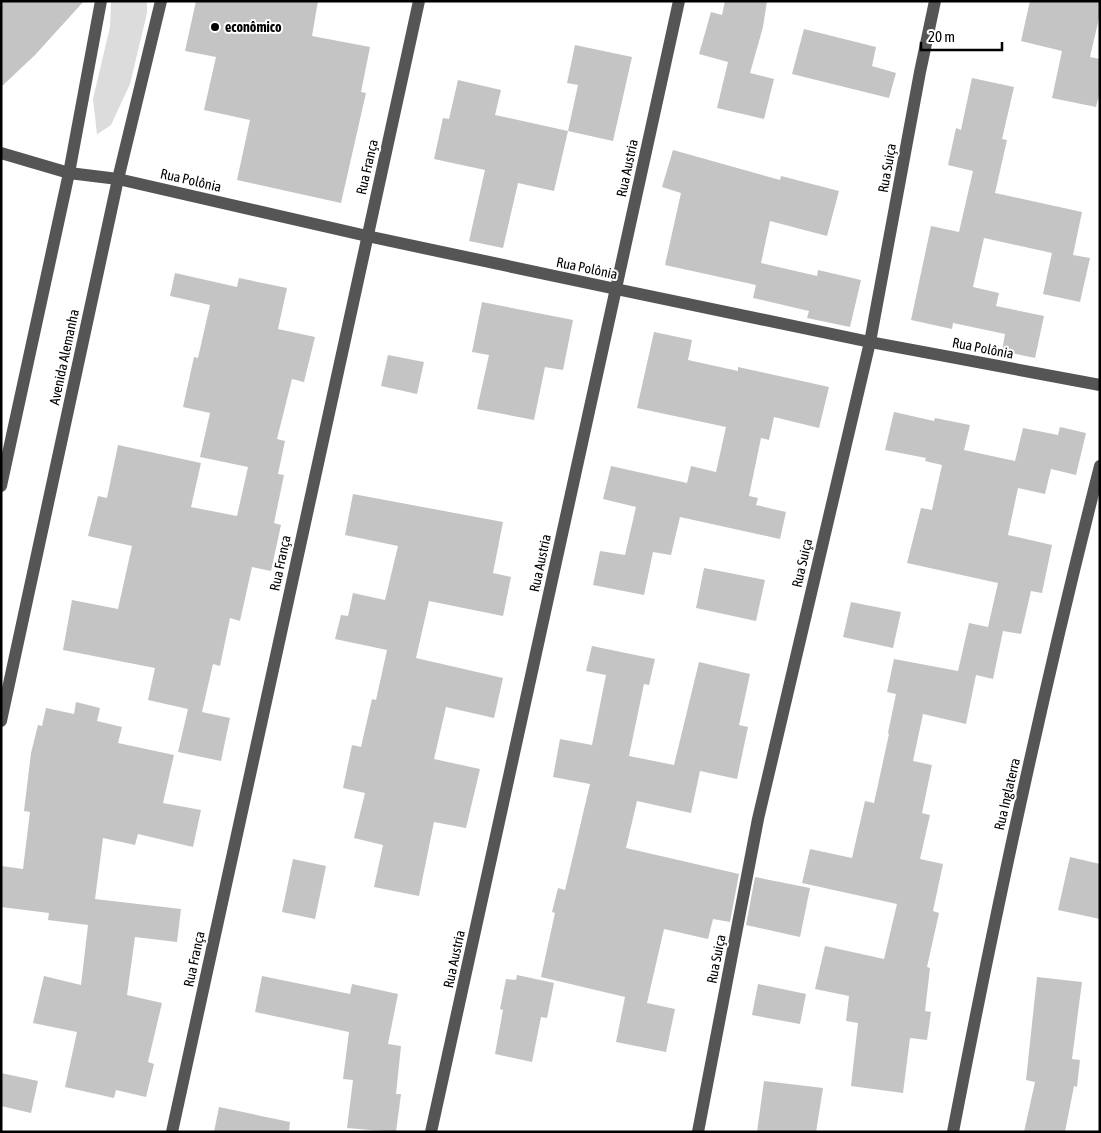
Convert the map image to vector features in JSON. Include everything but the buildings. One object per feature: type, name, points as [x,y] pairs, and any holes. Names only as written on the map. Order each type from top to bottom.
[{"type":"street","points":[[1,486],[69,173],[101,1]]},
{"type":"street","name":"Avenida Alemanha","points":[[1,721],[118,179],[161,1]]},
{"type":"street","name":"Rua França","points":[[172,1132],[419,1]]},
{"type":"street","name":"Rua Austria","points":[[431,1132],[678,1]]},
{"type":"street","name":"Rua Suiça","points":[[698,1132],[758,819],[870,342],[935,1]]},
{"type":"street","name":"Rua Polônia","points":[[1,153],[69,173],[118,179],[367,236],[616,289],[870,342],[1100,384]]},
{"type":"street","name":"Rua Inglaterra","points":[[953,1132],[993,922],[1070,582],[1100,466]]},
{"type":"shaded area","points":[[111,1],[147,1],[147,13],[130,84],[111,125],[90,139],[97,134],[93,99],[110,27]]},
{"type":"place","name":"econômico","points":[[215,27]]}]
